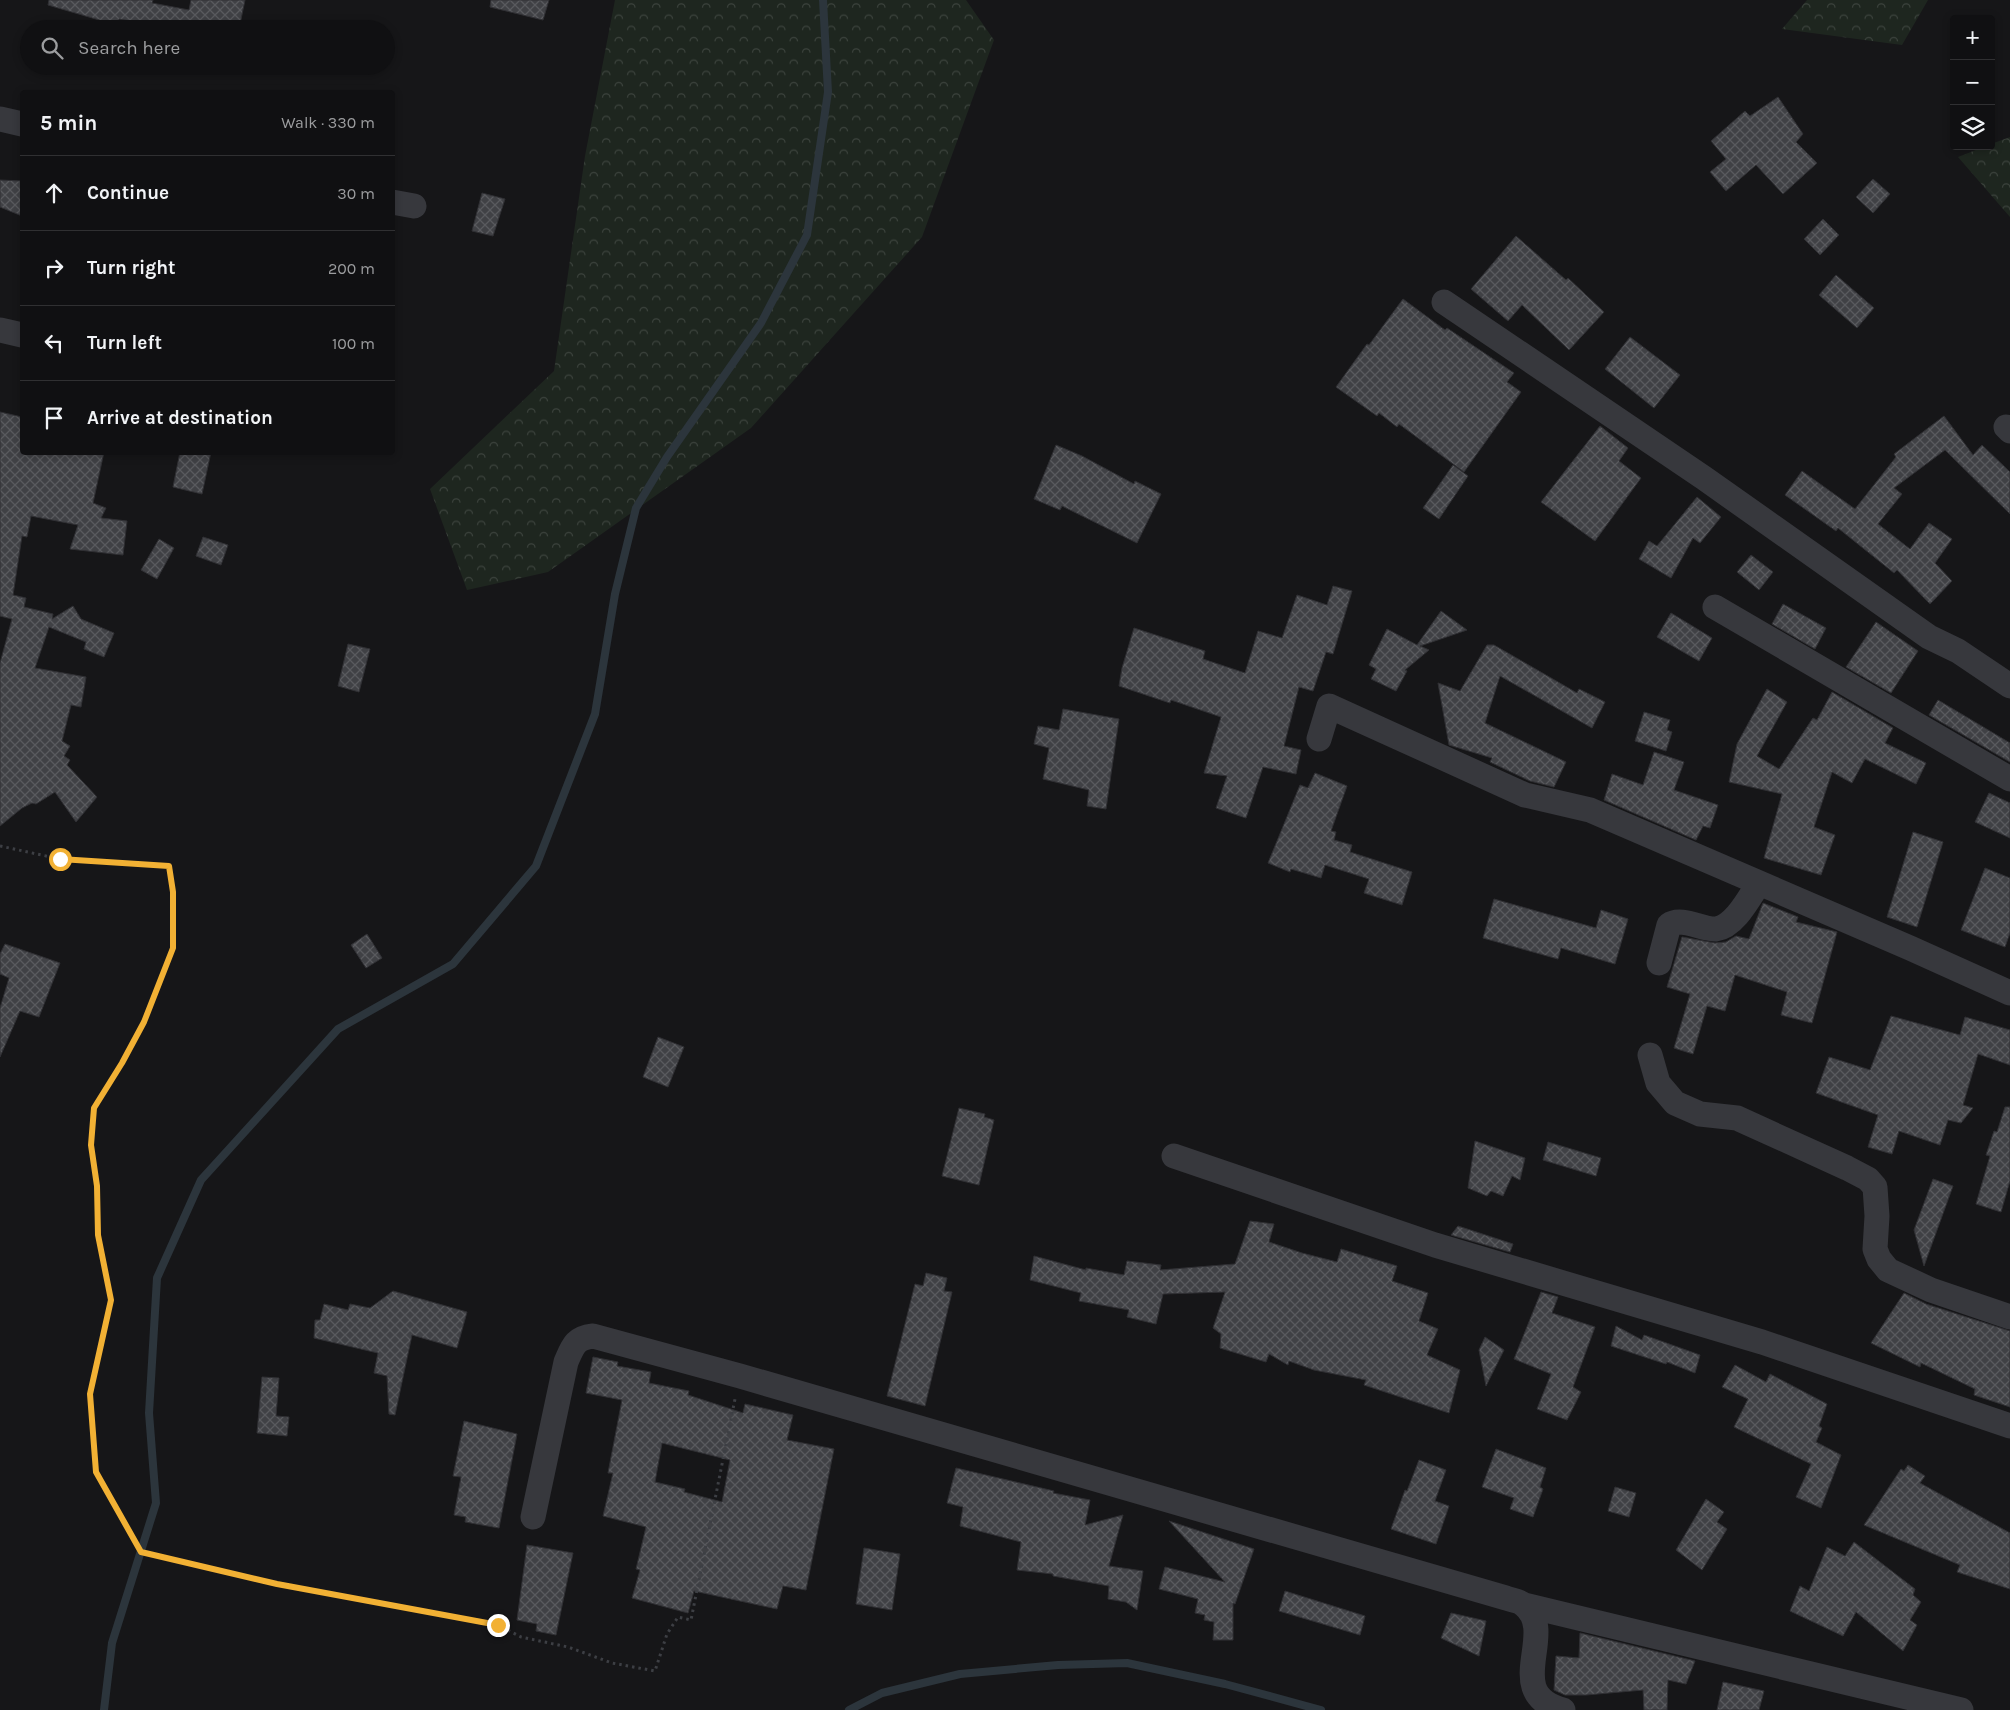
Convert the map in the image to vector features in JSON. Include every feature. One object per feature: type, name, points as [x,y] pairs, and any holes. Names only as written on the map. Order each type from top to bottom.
[{"type":"street","points":[[0,120],[20,124]]},
{"type":"street","points":[[1444,302],[1696,473],[1929,637],[1958,651],[2010,686]]},
{"type":"street","points":[[0,330],[20,335]]},
{"type":"street","points":[[1628,406],[1926,619],[1944,634],[1958,651]]},
{"type":"street","points":[[1715,607],[2010,779]]},
{"type":"street","points":[[1319,739],[1329,706],[1525,795],[1590,810],[2010,993]]},
{"type":"street","points":[[1660,963],[1669,925],[1677,922],[1716,929],[1736,917],[1759,884]]},
{"type":"street","points":[[1650,1055],[1658,1083],[1675,1103],[1700,1114],[1737,1118],[1868,1180],[1874,1187],[1877,1216],[1875,1249],[1879,1259],[1888,1270],[1930,1290],[2010,1316]]},
{"type":"street","points":[[1174,1156],[1435,1245],[1762,1342],[2010,1426]]},
{"type":"street","points":[[533,1517],[566,1362],[572,1346],[581,1338],[593,1336],[740,1376],[1506,1598],[1524,1605],[1960,1710]]},
{"type":"street","points":[[1524,1605],[1534,1618],[1532,1682],[1535,1692],[1543,1701],[1563,1710]]},
{"type":"path","points":[[0,846],[60,859],[169,866],[173,892],[173,948],[144,1022],[122,1063],[94,1108],[91,1145],[97,1186],[98,1235],[111,1300],[90,1394],[96,1472],[141,1552],[277,1584],[498,1625],[521,1637],[568,1648],[612,1663],[656,1671],[668,1634],[678,1617],[691,1620],[740,1376]]},
{"type":"green space","points":[[615,0],[966,0],[994,40],[922,237],[751,428],[548,572],[467,590],[430,489],[554,371],[585,156]]},
{"type":"green space","points":[[1807,0],[1928,0],[1902,45],[1782,29]]},
{"type":"green space","points":[[2010,137],[2010,217],[1958,157],[1976,150],[1995,150],[1995,143]]},
{"type":"building","points":[[49,0],[153,0],[152,3],[189,10],[191,0],[245,0],[241,20],[99,20],[48,5]]},
{"type":"building","points":[[491,0],[549,0],[543,20],[490,7]]},
{"type":"building","points":[[1778,97],[1803,134],[1796,142],[1817,163],[1783,194],[1756,165],[1726,191],[1710,172],[1726,159],[1711,141],[1745,111],[1750,116]]},
{"type":"building","points":[[1873,179],[1890,194],[1873,213],[1856,197]]},
{"type":"building","points":[[0,180],[20,181],[20,215],[0,207]]},
{"type":"building","points":[[482,193],[505,199],[493,236],[472,231]]},
{"type":"building","points":[[1823,219],[1839,235],[1820,255],[1804,239]]},
{"type":"building","points":[[1516,236],[1566,280],[1568,278],[1604,312],[1569,350],[1522,305],[1508,321],[1471,289]]},
{"type":"building","points":[[1836,275],[1874,308],[1857,328],[1819,295]]},
{"type":"building","points":[[1403,299],[1445,330],[1447,328],[1514,373],[1507,382],[1521,392],[1464,472],[1399,424],[1397,427],[1379,413],[1377,416],[1336,387]]},
{"type":"building","points":[[1630,337],[1680,375],[1654,408],[1605,369]]},
{"type":"building","points":[[0,412],[20,417],[20,455],[103,455],[93,503],[106,508],[101,518],[127,521],[123,555],[70,549],[78,525],[31,516],[27,537],[22,536],[13,595],[26,598],[24,607],[53,614],[52,619],[73,606],[81,619],[114,633],[104,657],[84,649],[86,642],[49,627],[35,668],[86,677],[81,707],[71,705],[62,741],[70,746],[64,756],[70,760],[67,765],[97,797],[76,822],[55,792],[36,804],[32,803],[22,808],[0,826],[0,663],[12,619],[0,616]]},
{"type":"building","points":[[1944,416],[1973,455],[1982,445],[2010,472],[2010,514],[1945,450],[1894,488],[1902,494],[1878,524],[1910,549],[1929,523],[1952,539],[1935,563],[1952,581],[1930,604],[1897,570],[1894,573],[1838,528],[1836,531],[1785,495],[1802,471],[1855,509],[1896,457],[1894,454]]},
{"type":"building","points":[[1600,426],[1628,448],[1619,461],[1641,478],[1595,541],[1541,502]]},
{"type":"building","points":[[1056,445],[1082,456],[1134,484],[1135,481],[1161,494],[1137,543],[1062,506],[1060,510],[1034,499]]},
{"type":"building","points":[[179,455],[210,455],[202,494],[173,487]]},
{"type":"building","points":[[1453,465],[1468,476],[1439,519],[1423,508]]},
{"type":"building","points":[[1697,497],[1721,517],[1700,543],[1693,538],[1671,578],[1639,559],[1649,541],[1657,546]]},
{"type":"building","points":[[203,537],[228,545],[221,565],[196,556]]},
{"type":"building","points":[[159,539],[174,548],[157,579],[141,570]]},
{"type":"building","points":[[1751,555],[1773,572],[1759,590],[1737,572]]},
{"type":"building","points":[[1333,586],[1352,591],[1333,654],[1326,652],[1313,691],[1299,687],[1284,746],[1301,750],[1296,774],[1263,767],[1246,818],[1216,808],[1227,776],[1204,773],[1221,717],[1171,700],[1170,703],[1119,686],[1122,668],[1134,628],[1205,651],[1203,659],[1245,673],[1258,631],[1282,638],[1297,595],[1327,605]]},
{"type":"building","points":[[1783,604],[1826,628],[1815,649],[1772,624]]},
{"type":"building","points":[[1441,611],[1467,630],[1420,646],[1429,650],[1405,670],[1407,671],[1396,691],[1371,679],[1376,669],[1369,665],[1387,629],[1417,645]]},
{"type":"building","points":[[1671,613],[1712,638],[1699,661],[1657,637]]},
{"type":"building","points":[[1876,622],[1918,651],[1891,693],[1846,667]]},
{"type":"building","points":[[348,644],[370,649],[359,692],[338,686]]},
{"type":"building","points":[[1487,645],[1494,645],[1577,693],[1579,689],[1605,702],[1592,728],[1500,676],[1485,723],[1566,762],[1554,787],[1530,781],[1490,762],[1492,758],[1449,745],[1438,683],[1460,691]]},
{"type":"building","points":[[1767,689],[1787,702],[1757,756],[1779,769],[1813,718],[1817,720],[1832,692],[1893,728],[1885,743],[1926,763],[1916,784],[1865,759],[1852,783],[1832,772],[1814,827],[1835,835],[1821,875],[1764,858],[1782,794],[1729,782],[1737,744]]},
{"type":"building","points":[[1938,700],[2010,743],[2010,762],[1929,715]]},
{"type":"building","points":[[1063,709],[1119,719],[1106,809],[1087,806],[1089,790],[1043,779],[1049,748],[1034,744],[1038,726],[1059,730]]},
{"type":"building","points":[[1644,712],[1670,720],[1667,730],[1672,732],[1666,751],[1635,741]]},
{"type":"building","points":[[1654,752],[1684,762],[1674,790],[1718,805],[1710,828],[1703,826],[1696,840],[1604,800],[1612,774],[1643,785]]},
{"type":"building","points":[[1315,773],[1347,786],[1331,831],[1336,832],[1334,840],[1352,845],[1350,852],[1412,872],[1402,905],[1364,893],[1369,879],[1325,865],[1321,878],[1291,869],[1290,872],[1268,863],[1300,785],[1308,788]]},
{"type":"building","points":[[1989,793],[2010,803],[2010,838],[1975,822]]},
{"type":"building","points":[[1913,832],[1943,842],[1917,927],[1887,917]]},
{"type":"building","points":[[1985,868],[2010,878],[2010,933],[2005,947],[1961,930]]},
{"type":"building","points":[[1494,899],[1596,928],[1601,910],[1628,919],[1615,964],[1561,948],[1558,959],[1483,938]]},
{"type":"building","points":[[1763,903],[1798,917],[1796,922],[1837,932],[1812,1023],[1781,1015],[1787,992],[1735,975],[1725,1011],[1707,1006],[1693,1054],[1674,1048],[1690,994],[1667,987],[1682,937],[1715,943],[1726,942],[1736,936],[1749,939]]},
{"type":"building","points":[[367,934],[382,958],[366,968],[351,945]]},
{"type":"building","points":[[5,944],[60,963],[39,1017],[20,1011],[0,1057],[0,1008],[9,978],[0,974],[0,954]]},
{"type":"building","points":[[1891,1016],[1960,1035],[1965,1017],[2010,1030],[2010,1065],[1978,1054],[1963,1105],[1973,1108],[1961,1123],[1948,1120],[1940,1145],[1899,1131],[1892,1154],[1868,1147],[1878,1115],[1816,1093],[1829,1057],[1870,1070]]},
{"type":"building","points":[[658,1037],[684,1047],[668,1087],[643,1077]]},
{"type":"building","points":[[2005,1107],[2010,1107],[2010,1181],[2001,1212],[1976,1204],[1990,1156],[1986,1155],[1994,1131],[1997,1132]]},
{"type":"building","points":[[959,1108],[985,1114],[984,1117],[994,1120],[979,1185],[942,1176]]},
{"type":"building","points":[[1475,1141],[1525,1158],[1520,1180],[1512,1176],[1503,1196],[1491,1191],[1487,1196],[1468,1188]]},
{"type":"building","points":[[1548,1142],[1601,1158],[1596,1176],[1543,1160]]},
{"type":"building","points":[[1933,1179],[1953,1186],[1924,1266],[1914,1230]]},
{"type":"building","points":[[1250,1221],[1274,1224],[1269,1242],[1302,1253],[1337,1262],[1341,1249],[1397,1266],[1392,1281],[1428,1293],[1419,1321],[1438,1329],[1427,1355],[1460,1370],[1449,1413],[1364,1385],[1366,1380],[1314,1370],[1289,1361],[1288,1365],[1269,1354],[1266,1362],[1220,1348],[1221,1334],[1213,1328],[1225,1292],[1163,1294],[1156,1324],[1127,1317],[1129,1310],[1079,1301],[1081,1293],[1030,1280],[1034,1256],[1086,1270],[1086,1268],[1124,1275],[1127,1261],[1161,1265],[1160,1270],[1235,1264]]},
{"type":"building","points":[[1458,1226],[1513,1244],[1510,1252],[1451,1235]]},
{"type":"building","points":[[926,1273],[947,1278],[944,1291],[952,1292],[925,1406],[887,1396],[915,1284],[923,1286]]},
{"type":"building","points":[[393,1291],[467,1312],[457,1348],[412,1335],[395,1415],[389,1414],[387,1376],[374,1373],[378,1353],[314,1338],[315,1320],[320,1320],[324,1304],[348,1310],[350,1304],[370,1308]]},
{"type":"building","points":[[1541,1292],[1558,1297],[1552,1313],[1595,1327],[1573,1387],[1581,1392],[1567,1420],[1537,1409],[1551,1374],[1514,1359]]},
{"type":"building","points":[[1904,1293],[1926,1304],[2010,1331],[2010,1407],[1974,1395],[1975,1389],[1921,1363],[1920,1367],[1871,1343]]},
{"type":"building","points":[[1616,1326],[1642,1340],[1644,1335],[1700,1355],[1695,1373],[1667,1362],[1666,1364],[1611,1346]]},
{"type":"building","points":[[1485,1337],[1504,1350],[1486,1386],[1479,1350]]},
{"type":"building","points":[[593,1357],[618,1362],[617,1366],[651,1372],[649,1383],[689,1391],[688,1395],[743,1413],[745,1404],[793,1415],[787,1440],[834,1449],[806,1590],[783,1586],[777,1609],[694,1591],[688,1613],[632,1598],[640,1570],[636,1569],[646,1527],[603,1516],[613,1473],[608,1473],[622,1400],[586,1393]],"holes":[[[662,1443],[730,1460],[722,1502],[684,1492],[685,1489],[655,1482]]]},
{"type":"building","points":[[1735,1365],[1766,1382],[1770,1374],[1827,1404],[1819,1426],[1822,1428],[1816,1442],[1841,1455],[1821,1508],[1796,1497],[1811,1464],[1734,1427],[1748,1399],[1722,1387]]},
{"type":"building","points":[[262,1377],[279,1378],[276,1416],[289,1417],[287,1436],[257,1433]]},
{"type":"building","points":[[464,1421],[517,1434],[499,1528],[465,1522],[466,1517],[454,1515],[461,1477],[453,1476]]},
{"type":"building","points":[[1496,1449],[1546,1468],[1540,1487],[1543,1489],[1533,1517],[1510,1509],[1514,1498],[1482,1487]]},
{"type":"building","points":[[1419,1460],[1446,1470],[1435,1501],[1449,1506],[1436,1544],[1391,1529],[1405,1490],[1407,1491]]},
{"type":"building","points":[[1908,1465],[1925,1476],[1920,1483],[2010,1533],[2010,1589],[1957,1572],[1960,1565],[1864,1525],[1901,1469],[1904,1471]]},
{"type":"building","points":[[956,1468],[1054,1491],[1053,1493],[1090,1500],[1085,1525],[1123,1515],[1109,1566],[1143,1571],[1137,1610],[1126,1602],[1108,1599],[1109,1586],[1053,1576],[1053,1574],[1017,1570],[1021,1542],[960,1526],[963,1507],[947,1503]]},
{"type":"building","points":[[1615,1487],[1636,1493],[1629,1517],[1608,1511]]},
{"type":"building","points":[[1706,1499],[1724,1512],[1717,1522],[1727,1529],[1702,1570],[1676,1550]]},
{"type":"building","points":[[1169,1521],[1254,1549],[1235,1604],[1233,1603],[1233,1640],[1213,1640],[1214,1622],[1204,1620],[1205,1615],[1195,1613],[1198,1599],[1159,1589],[1165,1567],[1225,1582]]},
{"type":"building","points":[[1854,1542],[1915,1589],[1913,1595],[1921,1602],[1910,1620],[1917,1625],[1903,1651],[1856,1612],[1843,1636],[1790,1611],[1800,1586],[1809,1591],[1827,1547],[1845,1556]]},
{"type":"building","points":[[527,1545],[573,1553],[556,1635],[536,1631],[537,1624],[517,1620]]},
{"type":"building","points":[[864,1548],[900,1554],[892,1610],[856,1604]]},
{"type":"building","points":[[1285,1591],[1365,1616],[1360,1635],[1279,1611]]},
{"type":"building","points":[[1451,1613],[1486,1621],[1479,1656],[1441,1638]]},
{"type":"building","points":[[1580,1633],[1695,1661],[1686,1684],[1668,1680],[1667,1710],[1644,1710],[1643,1690],[1565,1695],[1554,1690],[1556,1656],[1579,1658]]},
{"type":"building","points":[[1723,1682],[1764,1691],[1759,1710],[1717,1710]]},
{"type":"waterway","points":[[104,1710],[112,1643],[156,1503],[149,1413],[157,1278],[201,1180],[338,1029],[453,964],[536,866],[595,714],[615,594],[636,508],[667,457],[761,323],[807,235],[828,92],[823,0]]},
{"type":"waterway","points":[[849,1710],[882,1693],[960,1674],[1058,1665],[1127,1663],[1225,1684],[1321,1710]]},
{"type":"route","points":[[60,859],[121,861],[169,866],[173,892],[173,948],[144,1022],[122,1063],[94,1108],[91,1145],[97,1186],[98,1235],[111,1300],[90,1394],[96,1472],[141,1552],[277,1584],[498,1625]]}]
